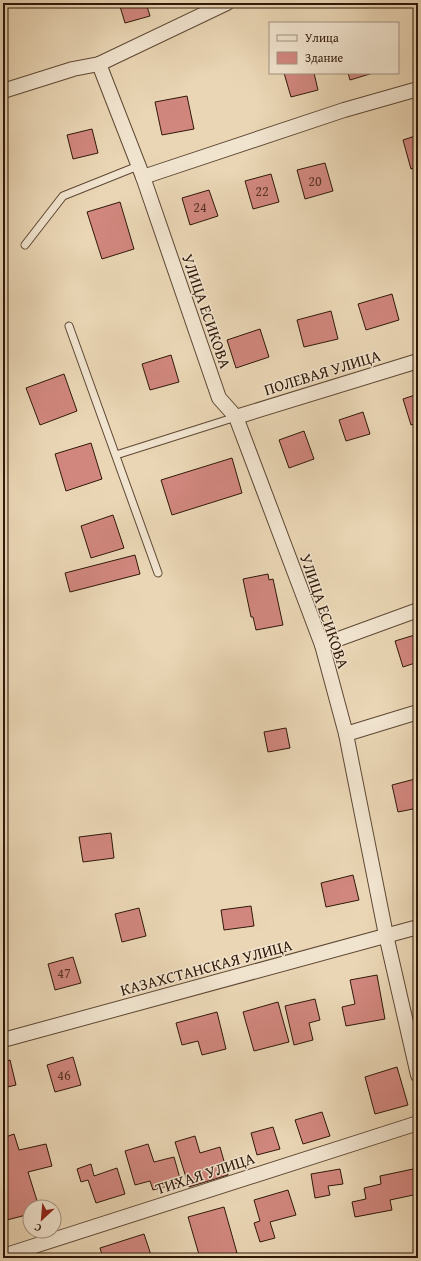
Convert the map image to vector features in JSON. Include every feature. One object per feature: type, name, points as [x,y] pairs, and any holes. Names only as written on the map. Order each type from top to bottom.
[{"type":"street","points":[[3,90],[74,69],[99,64],[227,3]]},
{"type":"street","name":"УЛИЦА ЕСИКОВА","points":[[99,64],[140,171],[219,398],[236,417],[322,645],[346,734],[386,935],[418,1075]]},
{"type":"street","points":[[140,171],[418,89]]},
{"type":"street","name":"ПОЛЕВАЯ УЛИЦА","points":[[236,417],[418,361]]},
{"type":"street","points":[[322,645],[418,610]]},
{"type":"street","points":[[346,734],[418,712]]},
{"type":"street","name":"КАЗАХСТАНСКАЯ УЛИЦА","points":[[3,1040],[418,927]]},
{"type":"street","name":"ТИХАЯ УЛИЦА","points":[[3,1256],[418,1123]]},
{"type":"lane","points":[[25,245],[62,196],[140,171]]},
{"type":"lane","points":[[69,326],[158,573]]},
{"type":"lane","points":[[116,455],[236,417]]},
{"type":"building","points":[[119,3],[146,3],[150,16],[125,23]]},
{"type":"building","points":[[284,74],[314,74],[318,90],[291,97]]},
{"type":"building","points":[[348,74],[370,74],[350,80]]},
{"type":"building","points":[[187,96],[194,129],[162,135],[155,102]]},
{"type":"building","points":[[92,129],[98,153],[73,159],[67,135]]},
{"type":"building","points":[[418,135],[418,167],[411,169],[403,140]]},
{"type":"building","points":[[325,163],[333,191],[305,199],[297,170]]},
{"type":"building","points":[[271,174],[279,202],[253,209],[245,181]]},
{"type":"building","points":[[209,190],[218,216],[190,225],[182,198]]},
{"type":"building","points":[[120,202],[134,249],[102,259],[87,212]]},
{"type":"building","points":[[392,294],[399,320],[366,330],[358,304]]},
{"type":"building","points":[[331,311],[338,339],[304,347],[297,320]]},
{"type":"building","points":[[260,329],[269,357],[236,368],[227,340]]},
{"type":"building","points":[[171,355],[179,382],[150,390],[142,364]]},
{"type":"building","points":[[64,374],[77,411],[40,425],[26,388]]},
{"type":"building","points":[[418,394],[418,423],[411,425],[403,399]]},
{"type":"building","points":[[363,412],[370,434],[346,441],[339,420]]},
{"type":"building","points":[[304,431],[314,459],[289,468],[279,440]]},
{"type":"building","points":[[91,443],[102,479],[66,491],[55,454]]},
{"type":"building","points":[[232,458],[242,493],[172,515],[161,480]]},
{"type":"building","points":[[113,515],[124,548],[91,558],[81,526]]},
{"type":"building","points":[[135,555],[140,574],[70,592],[65,573]]},
{"type":"building","points":[[268,574],[269,580],[273,579],[283,625],[256,630],[253,617],[251,617],[243,579]]},
{"type":"building","points":[[418,634],[418,662],[403,667],[395,641]]},
{"type":"building","points":[[286,728],[290,748],[268,752],[264,732]]},
{"type":"building","points":[[415,779],[418,794],[418,808],[398,812],[392,785]]},
{"type":"building","points":[[111,833],[114,858],[83,862],[79,837]]},
{"type":"building","points":[[353,875],[359,900],[326,907],[321,883]]},
{"type":"building","points":[[251,906],[254,926],[224,930],[221,910]]},
{"type":"building","points":[[139,908],[146,936],[122,942],[115,914]]},
{"type":"building","points":[[73,957],[81,983],[55,990],[48,964]]},
{"type":"building","points":[[377,975],[385,1019],[346,1026],[342,1007],[355,1004],[350,980]]},
{"type":"building","points":[[315,999],[320,1020],[309,1023],[313,1040],[294,1045],[285,1006]]},
{"type":"building","points":[[278,1002],[289,1042],[254,1051],[243,1012]]},
{"type":"building","points":[[217,1012],[226,1049],[202,1055],[198,1041],[182,1045],[176,1023]]},
{"type":"building","points":[[73,1057],[81,1085],[55,1092],[47,1065]]},
{"type":"building","points":[[10,1060],[16,1085],[3,1088],[3,1062]]},
{"type":"building","points":[[397,1067],[408,1105],[375,1114],[365,1077]]},
{"type":"building","points":[[3,1089],[7,1105],[3,1107]]},
{"type":"building","points":[[322,1112],[330,1136],[303,1144],[295,1120]]},
{"type":"building","points":[[273,1127],[280,1149],[257,1155],[251,1133]]},
{"type":"building","points":[[14,1134],[19,1150],[46,1144],[52,1166],[28,1172],[36,1199],[22,1199],[22,1216],[7,1220],[3,1207],[3,1138]]},
{"type":"building","points":[[195,1136],[200,1153],[220,1147],[228,1175],[189,1187],[175,1142]]},
{"type":"building","points":[[148,1144],[154,1162],[174,1157],[181,1182],[153,1190],[150,1181],[135,1185],[125,1151]]},
{"type":"building","points":[[91,1164],[94,1176],[117,1168],[125,1194],[96,1203],[88,1180],[81,1182],[77,1169]]},
{"type":"building","points":[[340,1169],[343,1184],[328,1186],[330,1195],[315,1198],[311,1174]]},
{"type":"building","points":[[413,1169],[418,1194],[390,1200],[392,1210],[355,1217],[352,1202],[366,1199],[364,1188],[381,1184],[380,1176]]},
{"type":"building","points":[[288,1190],[296,1215],[270,1222],[275,1238],[260,1242],[254,1223],[260,1221],[254,1200]]},
{"type":"building","points":[[224,1207],[237,1253],[219,1258],[200,1258],[188,1217]]},
{"type":"building","points":[[144,1234],[152,1258],[103,1258],[100,1248]]}]
